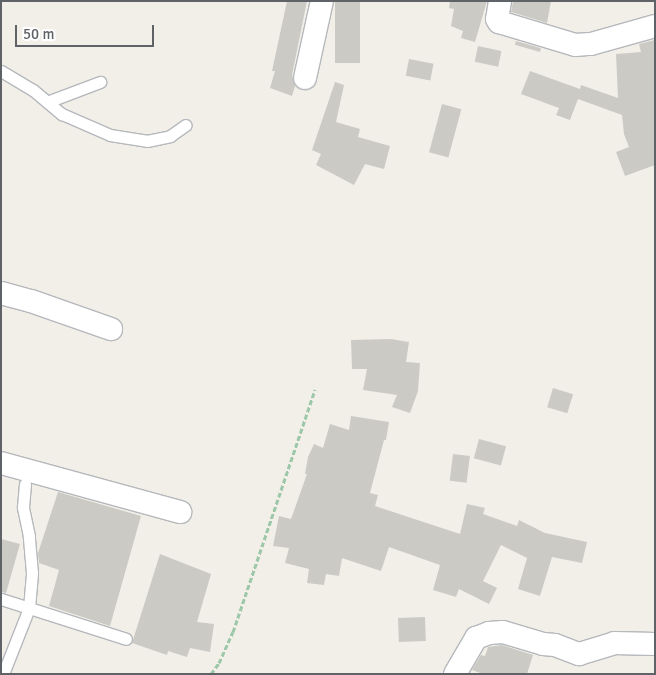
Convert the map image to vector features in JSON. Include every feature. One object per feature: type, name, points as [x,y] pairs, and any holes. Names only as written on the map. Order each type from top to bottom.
[{"type":"street","points":[[305,78],[322,1]]},
{"type":"street","points":[[500,1],[497,19],[499,22],[575,44],[592,44],[655,26]]},
{"type":"street","points":[[1,293],[111,329]]},
{"type":"street","points":[[1,463],[180,512]]},
{"type":"street","points":[[455,674],[476,638],[489,633],[502,632],[543,644],[555,644],[579,654],[614,643],[655,644]]},
{"type":"lane","points":[[1,71],[33,90],[62,114],[110,136],[147,142],[170,136],[186,125]]},
{"type":"lane","points":[[47,102],[100,82]]},
{"type":"lane","points":[[3,674],[29,608],[32,573],[29,536],[23,507],[25,484]]},
{"type":"lane","points":[[1,599],[126,639]]},
{"type":"path","points":[[211,674],[219,664],[233,632],[315,390]]},
{"type":"building","points":[[287,1],[307,1],[292,75],[295,86],[292,96],[270,88],[275,71],[272,71]]},
{"type":"building","points":[[335,1],[360,1],[360,63],[335,63]]},
{"type":"building","points":[[450,1],[487,1],[475,42],[461,38],[463,31],[451,26],[454,9],[449,8]]},
{"type":"building","points":[[513,1],[551,1],[547,23],[511,12]]},
{"type":"building","points":[[655,40],[655,165],[625,176],[616,152],[629,147],[624,134],[622,115],[578,99],[570,120],[556,115],[559,108],[521,94],[530,71],[580,89],[581,85],[618,98],[616,54],[641,52],[639,44]]},
{"type":"building","points":[[516,41],[541,48],[540,52],[515,45]]},
{"type":"building","points":[[478,46],[501,51],[498,67],[475,62]]},
{"type":"building","points":[[409,59],[434,64],[430,80],[406,76]]},
{"type":"building","points":[[335,82],[344,85],[336,122],[360,129],[358,137],[390,146],[384,169],[365,164],[354,185],[316,165],[321,154],[312,150]]},
{"type":"building","points":[[442,104],[461,109],[448,157],[429,152]]},
{"type":"building","points":[[391,339],[409,342],[406,362],[420,363],[418,391],[410,413],[392,407],[397,395],[363,390],[367,369],[352,369],[351,340]]},
{"type":"building","points":[[553,388],[573,394],[567,413],[547,407]]},
{"type":"building","points":[[351,416],[389,422],[386,440],[384,440],[370,493],[378,495],[375,506],[460,534],[467,504],[485,508],[483,514],[517,526],[519,520],[545,533],[587,542],[582,563],[552,557],[540,596],[518,589],[527,558],[501,545],[483,581],[497,588],[489,604],[459,589],[456,597],[433,590],[440,565],[389,547],[381,571],[342,558],[339,576],[326,574],[324,585],[307,583],[309,569],[285,563],[289,548],[273,546],[279,516],[291,519],[307,474],[305,474],[308,457],[314,444],[323,448],[330,424],[349,430]]},
{"type":"building","points":[[479,439],[506,446],[501,466],[474,458]]},
{"type":"building","points":[[453,454],[470,456],[467,483],[450,481]]},
{"type":"building","points":[[58,492],[141,516],[110,626],[49,606],[59,570],[39,563],[38,553]]},
{"type":"building","points":[[1,539],[20,544],[6,593],[1,592]]},
{"type":"building","points":[[160,554],[211,574],[197,622],[214,624],[210,652],[190,648],[187,657],[168,651],[167,655],[132,643]]},
{"type":"building","points":[[425,617],[426,641],[399,642],[398,618]]},
{"type":"building","points":[[502,645],[533,655],[527,674],[483,674],[472,670],[481,655],[485,656],[488,647]]}]
